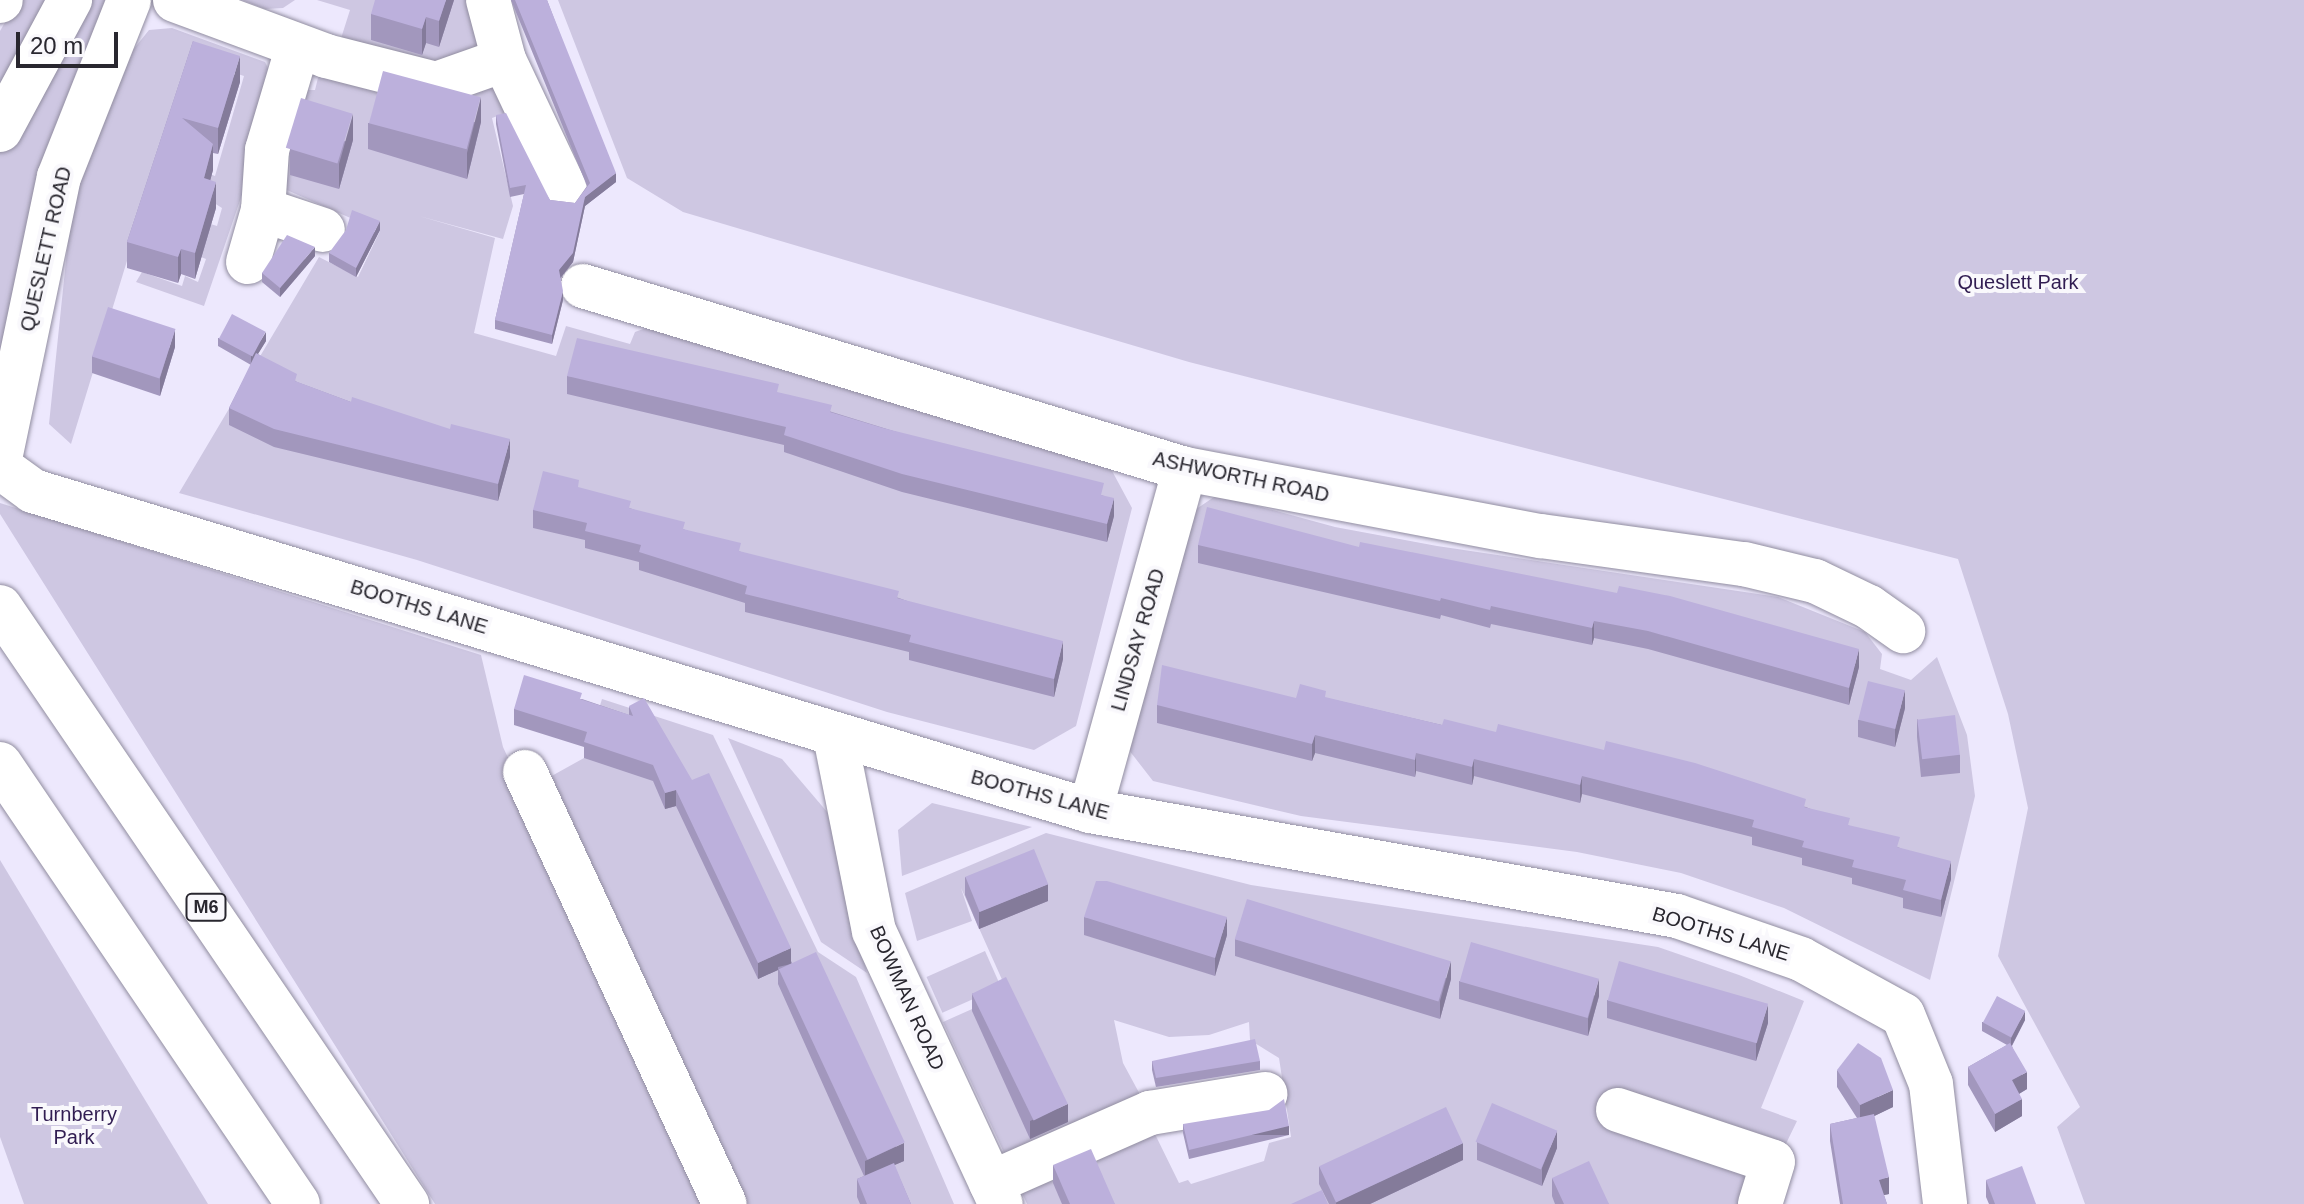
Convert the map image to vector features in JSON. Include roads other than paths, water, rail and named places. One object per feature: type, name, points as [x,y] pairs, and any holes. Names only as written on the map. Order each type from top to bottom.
[{"type":"main road","points":[[0,130],[70,0]]},
{"type":"main road","name":"QUESLETT ROAD","points":[[0,459],[59,177],[129,0]]},
{"type":"main road","points":[[175,0],[312,51],[436,84],[504,60]]},
{"type":"main road","points":[[488,0],[504,60],[565,189]]},
{"type":"main road","points":[[248,262],[263,210],[267,150],[312,51]]},
{"type":"main road","points":[[263,210],[323,230]]},
{"type":"main road","name":"ASHWORTH ROAD","points":[[583,286],[1185,469],[1541,536],[1744,564],[1815,581],[1869,607],[1903,631]]},
{"type":"main road","name":"BOOTHS LANE","points":[[0,467],[33,491],[1090,811],[1677,916],[1801,959],[1903,1015],[1931,1084],[1945,1204]]},
{"type":"main road","name":"LINDSAY ROAD","points":[[1090,811],[1185,469]]},
{"type":"main road","name":"M6","points":[[2,609],[407,1204]]},
{"type":"main road","name":"BOWMAN ROAD","points":[[835,736],[874,931],[996,1193]]},
{"type":"main road","points":[[0,764],[298,1204]]},
{"type":"main road","points":[[525,772],[725,1204]]},
{"type":"main road","points":[[996,1193],[1150,1113],[1265,1094]]},
{"type":"main road","points":[[1618,1110],[1773,1162],[1760,1204]]},
{"type":"park label","name":"Queslett Park","points":[[2018,282]]},
{"type":"park label","name":"Turnberry Park","points":[[74,1126]]}]
